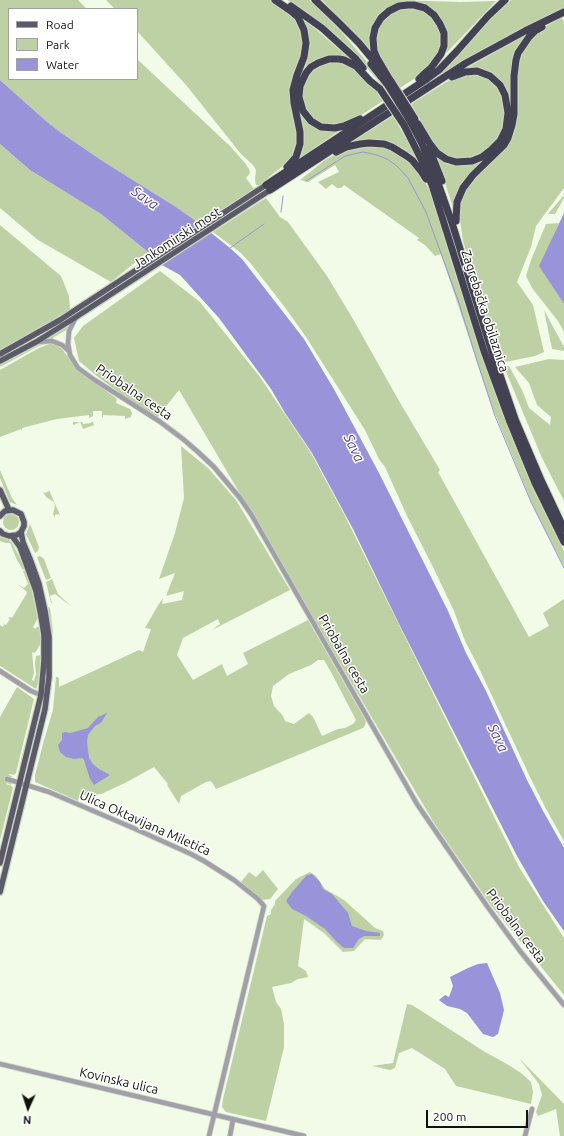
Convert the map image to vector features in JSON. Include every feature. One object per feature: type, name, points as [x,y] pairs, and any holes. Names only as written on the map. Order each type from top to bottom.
[{"type":"highway","points":[[268,186],[293,162],[300,148],[300,132],[293,96],[295,82],[304,57],[306,43],[304,30],[298,17],[291,10],[275,0]]},
{"type":"highway","points":[[280,0],[322,28],[339,43],[354,58],[380,89]]},
{"type":"highway","points":[[310,160],[439,70],[488,16],[505,0]]},
{"type":"highway","points":[[318,3],[390,82]]},
{"type":"highway","points":[[419,79],[432,68],[442,54],[444,46],[444,33],[434,15],[425,8],[414,5],[399,6],[389,11],[381,18],[375,28],[373,38],[374,50],[377,58],[390,82],[414,121],[437,153],[446,159],[456,162],[472,161],[482,157],[496,146],[503,135],[507,123],[508,108],[505,95],[495,80],[490,76],[477,71],[465,72],[450,78],[444,77]]},
{"type":"highway","points":[[268,186],[498,44],[564,12]]},
{"type":"highway","points":[[456,221],[457,202],[463,188],[473,175],[504,145],[510,131],[514,114],[514,67],[518,53],[523,44],[535,31],[564,16]]},
{"type":"highway","points":[[310,160],[324,143],[419,79],[443,60],[461,41],[468,39]]},
{"type":"highway","points":[[360,119],[335,128],[321,126],[311,121],[303,111],[299,97],[300,86],[306,73],[311,67],[329,59],[344,60],[356,66],[380,89]]},
{"type":"highway","name":"Zagrebačka obilaznica","points":[[380,89],[404,125],[432,185],[482,345],[510,422],[535,483],[564,542]]},
{"type":"highway","points":[[414,121],[432,155],[456,221],[464,254],[464,262]]},
{"type":"highway","name":"Zagrebačka obilaznica","points":[[414,121],[452,223],[513,414],[538,474],[564,529]]},
{"type":"highway","points":[[310,160],[346,147],[368,143],[384,144],[399,150],[412,160],[425,178],[450,241]]},
{"type":"main road","name":"Jankomirski most","points":[[102,296],[268,186]]},
{"type":"main road","points":[[0,361],[36,342],[76,317],[102,296]]},
{"type":"main road","points":[[0,354],[102,296]]},
{"type":"main road","points":[[0,490],[10,510]]},
{"type":"main road","points":[[0,514],[10,510],[17,512],[22,517],[24,526],[21,532],[17,535],[5,535],[0,531]]},
{"type":"main road","points":[[0,863],[47,695],[49,677],[50,653],[42,596],[23,542],[21,532]]},
{"type":"main road","points":[[0,892],[18,821],[22,784],[41,696],[44,661],[41,616],[36,591],[20,547],[12,536]]},
{"type":"street","points":[[68,351],[69,331],[76,317]]},
{"type":"street","name":"Priobalna cesta","points":[[36,342],[52,341],[62,345],[68,351],[74,362],[84,372],[184,439],[226,480],[251,514],[417,804],[487,906],[520,951],[564,1005]]},
{"type":"street","points":[[0,672],[41,696]]},
{"type":"street","name":"Ulica Oktavijana Miletića","points":[[7,779],[56,795],[191,854],[234,880],[258,899],[264,906],[214,1115]]},
{"type":"street","name":"Kovinska ulica","points":[[0,1064],[304,1136]]},
{"type":"street","points":[[525,1136],[532,1109]]},
{"type":"street","points":[[209,1136],[214,1115]]},
{"type":"street","points":[[230,1136],[233,1119]]},
{"type":"green space","points":[[0,0],[78,0],[86,8],[8,8],[8,80],[138,80],[138,60],[230,146],[249,169],[250,173],[246,178],[254,189],[200,224],[60,132],[0,80]]},
{"type":"green space","points":[[106,0],[270,0],[287,11],[297,21],[303,36],[302,50],[293,79],[298,131],[296,152],[288,162],[259,185],[256,185],[256,170],[253,165],[241,154],[186,85],[138,32],[138,8],[114,8]]},
{"type":"green space","points":[[287,0],[309,0],[319,9],[339,29],[374,70],[391,95],[390,96],[357,57],[301,9]]},
{"type":"green space","points":[[322,0],[460,2],[496,1],[438,62],[445,28],[415,3],[377,20],[376,59]]},
{"type":"green space","points":[[511,0],[564,0],[564,9],[493,44],[407,97],[434,77],[495,14]]},
{"type":"green space","points":[[413,7],[426,12],[439,25],[442,41],[437,57],[420,75],[400,88],[382,61],[376,47],[376,41],[379,25],[391,12],[396,9]]},
{"type":"green space","points":[[300,16],[351,60],[322,58],[297,90],[309,43],[307,29]]},
{"type":"green space","points":[[561,18],[564,21],[564,188],[536,226],[531,247],[517,282],[533,305],[544,352],[535,356],[500,363],[463,241],[460,220],[461,200],[472,180],[504,149],[521,53],[526,44],[541,29]]},
{"type":"green space","points":[[531,32],[521,43],[512,112],[503,86],[467,68]]},
{"type":"green space","points":[[337,61],[352,66],[370,83],[383,101],[355,119],[340,126],[320,124],[306,112],[301,90],[307,75],[320,63]]},
{"type":"green space","points":[[476,74],[488,78],[499,88],[505,108],[504,124],[496,141],[483,153],[472,158],[458,159],[446,156],[434,144],[411,104],[448,81],[457,77]]},
{"type":"green space","points":[[297,90],[312,124],[343,128],[300,158],[304,136],[297,106]]},
{"type":"green space","points":[[393,116],[419,163],[406,150],[394,144],[350,143]]},
{"type":"green space","points":[[503,140],[470,174],[454,211],[433,150],[464,164]]},
{"type":"green space","points":[[0,144],[30,170],[101,214],[148,252],[111,282],[38,240],[0,208]]},
{"type":"green space","points":[[360,146],[383,146],[404,156],[424,179],[432,197],[457,279],[498,402],[532,487],[564,551],[564,567],[533,506],[491,404],[441,254],[435,256],[425,245],[417,240],[419,238],[344,185],[341,188],[337,188],[332,184],[326,189],[318,182],[339,172],[335,165],[308,182],[300,180],[325,160],[334,155]]},
{"type":"green space","points":[[564,195],[564,198],[555,214],[548,214]]},
{"type":"green space","points":[[266,198],[280,217],[288,222],[327,276],[353,319],[440,470],[438,472],[529,637],[549,626],[543,613],[564,599],[564,841],[530,777],[465,641],[454,611],[407,516],[385,467],[379,459],[365,430],[306,337],[284,306],[241,253],[213,232]]},
{"type":"green space","points":[[559,223],[540,266],[564,304],[564,332],[558,321],[532,288],[526,276],[546,224]]},
{"type":"green space","points":[[0,225],[61,276],[69,296],[70,310],[0,352]]},
{"type":"green space","points":[[160,271],[200,302],[260,377],[311,453],[345,516],[519,867],[564,938],[564,995],[490,904],[434,823],[179,390],[156,419],[98,377],[79,361],[74,338],[83,326]]},
{"type":"green space","points":[[84,307],[84,309],[39,337],[0,359],[0,356]]},
{"type":"green space","points":[[544,310],[564,347],[564,351],[552,349]]},
{"type":"green space","points":[[70,324],[68,329],[51,339],[45,339]]},
{"type":"green space","points":[[46,343],[0,367],[0,365],[39,345]]},
{"type":"green space","points":[[51,343],[62,349],[77,369],[117,399],[116,403],[130,409],[132,413],[131,417],[125,419],[125,416],[103,415],[103,418],[102,411],[93,411],[93,416],[89,418],[89,415],[57,419],[22,428],[22,431],[21,429],[0,437],[0,370],[37,349]]},
{"type":"green space","points":[[549,359],[564,360],[564,501],[542,458],[504,367],[509,366],[522,390],[529,408],[550,425],[551,417],[537,405],[529,383],[515,367]]},
{"type":"green space","points":[[73,422],[80,422],[73,425]]},
{"type":"green space","points":[[80,422],[83,424],[93,422],[94,425],[83,429]]},
{"type":"green space","points":[[181,446],[208,468],[236,500],[290,590],[212,630],[220,624],[218,619],[183,638],[177,655],[193,680],[222,664],[227,676],[248,664],[243,653],[308,620],[366,721],[365,725],[363,728],[216,789],[211,781],[206,782],[181,796],[179,804],[167,785],[168,784],[154,767],[101,794],[89,796],[80,794],[78,801],[35,782],[35,775],[53,710],[56,677],[59,679],[59,687],[139,650],[143,652],[151,629],[145,628],[163,598],[162,604],[182,600],[184,591],[166,596],[175,573],[159,579],[175,533],[184,498]],"holes":[[[318,660],[324,660],[356,720],[353,724],[345,728],[338,729],[322,736],[313,717],[309,713],[294,724],[285,721],[283,716],[274,706],[271,696],[273,686],[289,674],[311,665]]]},
{"type":"green space","points":[[0,470],[12,498],[17,505],[10,502],[0,478]]},
{"type":"green space","points":[[48,489],[49,490],[60,515],[55,515],[55,518],[53,514],[55,506],[54,502],[46,497],[43,492],[45,493],[49,491]]},
{"type":"green space","points":[[8,514],[14,514],[19,519],[17,528],[14,530],[8,530],[3,525],[3,519]]},
{"type":"green space","points":[[30,524],[39,547],[38,551],[35,553],[26,534]]},
{"type":"green space","points":[[0,537],[9,540],[12,543],[25,568],[23,570],[10,543],[0,541]]},
{"type":"green space","points":[[40,556],[44,559],[51,578],[46,580],[37,557]]},
{"type":"green space","points":[[23,571],[26,571],[38,618],[33,627],[35,629],[39,627],[40,633],[41,643],[35,653],[32,652],[34,673],[32,680],[34,681],[36,674],[36,656],[41,655],[36,689],[0,666],[0,625],[3,627],[4,624],[6,625],[10,619],[8,618],[12,618],[27,593],[17,584],[24,588],[28,584]]},
{"type":"green space","points":[[52,579],[58,594],[72,607],[55,594],[50,596],[51,603],[46,582]]},
{"type":"green space","points":[[48,607],[50,608],[52,633],[50,632]]},
{"type":"green space","points":[[46,652],[48,662],[45,696],[27,770],[36,731]]},
{"type":"green space","points":[[17,687],[34,699],[16,773],[14,775],[9,774],[13,777],[8,777],[7,781],[12,783],[11,785],[6,784],[12,786],[13,788],[0,840],[0,717]]},
{"type":"green space","points":[[37,698],[38,701],[19,768]]},
{"type":"green space","points":[[263,870],[278,889],[270,899],[262,900],[241,882],[249,872],[256,877]]},
{"type":"green space","points":[[310,872],[316,876],[325,889],[344,900],[375,928],[383,931],[384,935],[381,940],[365,939],[354,951],[343,952],[324,933],[304,919],[298,966],[306,971],[308,977],[298,979],[291,983],[272,987],[276,1002],[281,1009],[284,1024],[284,1047],[266,1121],[226,1112],[222,1107],[223,1099],[267,916],[271,914],[275,901],[296,879]]},
{"type":"green space","points":[[407,1004],[412,1005],[485,1052],[521,1073],[531,1082],[533,1092],[531,1104],[456,1086],[445,1069],[412,1048],[399,1053],[395,1068],[390,1070],[372,1066],[393,1063]]},
{"type":"green space","points":[[519,1058],[564,1104],[564,1136],[560,1136],[556,1109],[538,1116],[536,1112],[542,1095],[539,1084]]},
{"type":"water","name":"Sava","points":[[0,80],[60,132],[104,162],[176,207],[230,248],[242,259],[304,339],[335,391],[379,473],[448,611],[466,653],[486,691],[527,780],[564,848],[564,931],[543,901],[517,856],[398,622],[353,529],[312,453],[271,389],[219,318],[180,275],[162,265],[101,214],[30,170],[0,144]]},
{"type":"water","points":[[564,213],[564,304],[539,266]]},
{"type":"water","points":[[107,713],[101,723],[95,726],[88,735],[87,742],[89,758],[99,769],[110,775],[94,785],[90,779],[84,760],[82,758],[74,759],[66,757],[60,752],[58,745],[62,740],[62,733],[70,733],[88,728],[98,717]]},
{"type":"water","points":[[312,874],[320,882],[323,889],[332,894],[348,913],[352,926],[366,931],[380,933],[380,936],[364,936],[359,939],[353,948],[344,948],[325,929],[306,916],[292,909],[286,901],[307,875]]},
{"type":"water","points":[[487,963],[500,993],[504,1010],[498,1034],[493,1037],[483,1034],[467,1013],[460,1009],[447,1006],[439,1000],[445,995],[449,997],[453,986],[450,977],[478,964]]},
{"type":"waterway","points":[[306,181],[345,156],[363,152],[387,159],[397,166],[408,178],[426,212],[459,303],[495,416],[531,502],[564,568]]},
{"type":"waterway","points":[[281,212],[283,196]]},
{"type":"waterway","points":[[230,248],[264,224]]}]
